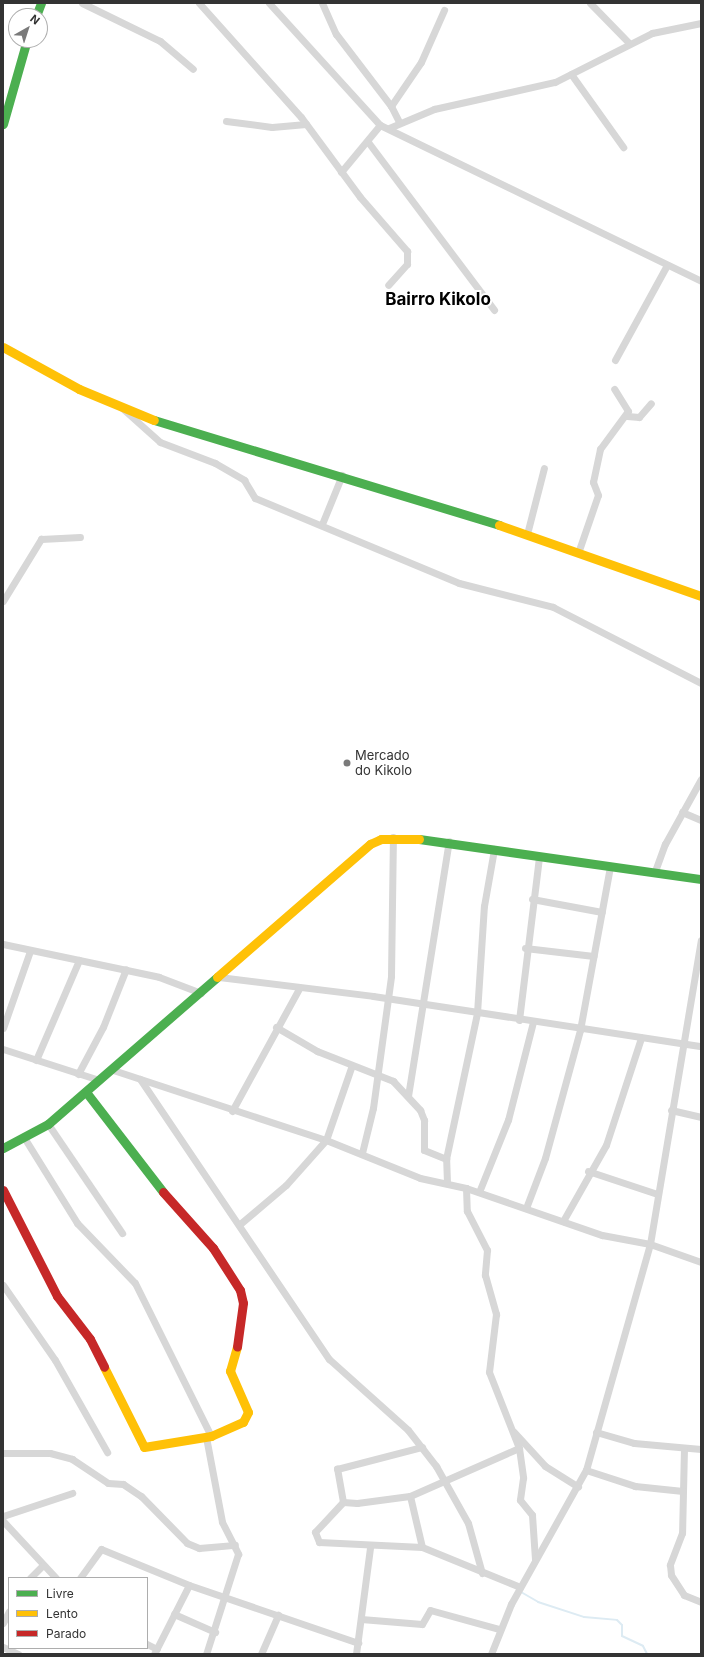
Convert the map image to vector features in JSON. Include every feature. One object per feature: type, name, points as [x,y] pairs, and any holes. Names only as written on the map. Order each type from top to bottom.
[{"type":"street","points":[[82,3],[160,41],[193,69]]},
{"type":"street","points":[[199,3],[229,33],[306,124],[341,172],[407,251],[407,264],[388,285]]},
{"type":"street","points":[[270,3],[380,125],[389,128],[701,281]]},
{"type":"street","points":[[322,3],[340,41],[391,106],[399,122]]},
{"type":"street","points":[[590,3],[629,43]]},
{"type":"street","points":[[391,106],[421,62],[444,10]]},
{"type":"street","points":[[389,128],[399,122],[455,104],[544,86],[571,74],[652,32],[701,24]]},
{"type":"street","points":[[3,124],[26,48]]},
{"type":"street","points":[[571,74],[623,147]]},
{"type":"street","points":[[226,122],[272,127],[306,124]]},
{"type":"street","points":[[341,172],[368,142],[380,125]]},
{"type":"street","points":[[368,142],[494,310]]},
{"type":"street","points":[[615,360],[667,264]]},
{"type":"street","points":[[3,347],[79,390],[163,424],[342,474],[528,534],[701,596]]},
{"type":"street","points":[[578,553],[598,495],[593,482],[600,449],[627,416],[627,407],[614,389]]},
{"type":"street","points":[[627,416],[639,417],[651,403]]},
{"type":"street","points":[[122,408],[160,442],[220,466],[244,480],[255,498],[322,524],[459,583],[550,606],[701,683]]},
{"type":"street","points":[[528,534],[544,468]]},
{"type":"street","points":[[322,524],[342,474]]},
{"type":"street","points":[[3,601],[42,539],[80,536]]},
{"type":"street","points":[[655,871],[682,812],[698,790],[701,779]]},
{"type":"street","points":[[682,812],[701,820]]},
{"type":"street","points":[[3,1148],[25,1138],[48,1124],[99,1080],[114,1070],[370,844],[393,837],[449,841],[540,856],[655,871],[701,879]]},
{"type":"street","points":[[362,1153],[378,1072],[388,999],[393,944],[393,837]]},
{"type":"street","points":[[408,1096],[421,1004],[449,841]]},
{"type":"street","points":[[447,1183],[446,1159],[477,1013],[484,906],[494,849]]},
{"type":"street","points":[[518,1020],[525,948],[540,856]]},
{"type":"street","points":[[526,1208],[547,1151],[580,1030],[610,866]]},
{"type":"street","points":[[532,899],[602,912]]},
{"type":"street","points":[[490,1654],[499,1629],[520,1587],[578,1487],[586,1470],[650,1244],[671,1110],[684,1044],[701,940]]},
{"type":"street","points":[[3,944],[30,951],[126,970],[201,993]]},
{"type":"street","points":[[525,948],[594,956]]},
{"type":"street","points":[[3,1028],[30,951]]},
{"type":"street","points":[[36,1060],[79,960]]},
{"type":"street","points":[[78,1074],[103,1027],[126,970]]},
{"type":"street","points":[[219,977],[388,999],[580,1030],[701,1046]]},
{"type":"street","points":[[232,1111],[276,1027],[300,987]]},
{"type":"street","points":[[479,1192],[512,1107],[532,1022]]},
{"type":"street","points":[[276,1027],[308,1046],[352,1065],[378,1072],[408,1096],[424,1120],[424,1150],[446,1159]]},
{"type":"street","points":[[563,1221],[588,1171],[609,1138],[641,1038]]},
{"type":"street","points":[[3,1049],[99,1080]]},
{"type":"street","points":[[240,1224],[286,1185],[326,1140],[352,1065]]},
{"type":"street","points":[[114,1070],[232,1111],[326,1140],[362,1153],[420,1178],[466,1188],[602,1235],[650,1244],[701,1262]]},
{"type":"street","points":[[140,1079],[240,1224],[335,1367],[422,1447],[447,1483],[468,1523],[482,1573]]},
{"type":"street","points":[[3,1190],[57,1296],[90,1339],[140,1443],[148,1448],[208,1436],[237,1426],[247,1417],[230,1371],[240,1338],[243,1303],[240,1290],[213,1248],[153,1180],[86,1092]]},
{"type":"street","points":[[671,1110],[701,1117]]},
{"type":"street","points":[[48,1124],[122,1233]]},
{"type":"street","points":[[25,1138],[77,1224],[135,1283],[208,1436],[222,1522],[235,1545],[238,1554],[227,1595],[206,1654]]},
{"type":"street","points":[[588,1171],[657,1194]]},
{"type":"street","points":[[466,1188],[467,1211],[487,1250],[484,1275],[496,1314],[489,1372],[495,1395],[519,1448],[523,1478],[520,1500],[532,1514],[535,1560]]},
{"type":"street","points":[[3,1285],[54,1360],[106,1452]]},
{"type":"street","points":[[512,1430],[545,1466],[578,1487]]},
{"type":"street","points":[[596,1432],[634,1443],[701,1449]]},
{"type":"street","points":[[344,1502],[337,1469],[422,1447]]},
{"type":"street","points":[[344,1502],[357,1503],[410,1496],[447,1483],[519,1448]]},
{"type":"street","points":[[684,1448],[682,1533],[673,1552],[671,1575],[684,1595],[701,1602]]},
{"type":"street","points":[[3,1453],[50,1453],[72,1459],[108,1483],[123,1484],[142,1496],[187,1543],[199,1548],[235,1545]]},
{"type":"street","points":[[586,1470],[635,1486],[683,1491]]},
{"type":"street","points":[[3,1516],[72,1494]]},
{"type":"street","points":[[410,1496],[422,1547]]},
{"type":"street","points":[[344,1502],[315,1532],[316,1538],[322,1544],[370,1547],[422,1547],[482,1573],[520,1587]]},
{"type":"street","points":[[3,1522],[42,1566],[55,1577]]},
{"type":"street","points":[[356,1654],[370,1547]]},
{"type":"street","points":[[81,1577],[101,1549],[189,1585],[227,1595],[278,1616],[358,1643]]},
{"type":"street","points":[[31,1577],[42,1566]]},
{"type":"street","points":[[155,1651],[189,1585]]},
{"type":"street","points":[[361,1619],[422,1624],[430,1610],[499,1629]]},
{"type":"street","points":[[3,1623],[8,1613]]},
{"type":"street","points":[[174,1614],[215,1632]]},
{"type":"street","points":[[261,1654],[278,1616]]},
{"type":"street","points":[[3,1647],[18,1654]]},
{"type":"waterway","points":[[521,1592],[538,1602],[584,1617],[617,1620],[622,1625],[622,1636],[643,1646],[647,1654]]},
{"type":"traffic: fast","points":[[39,8],[41,3]]},
{"type":"traffic: fast","points":[[3,124],[25,48]]},
{"type":"traffic: fast","points":[[154,420],[499,525]]},
{"type":"traffic: fast","points":[[419,839],[701,879]]},
{"type":"traffic: fast","points":[[3,1148],[48,1124],[217,977]]},
{"type":"traffic: fast","points":[[86,1092],[163,1192]]},
{"type":"traffic: slow","points":[[3,347],[79,389],[154,420]]},
{"type":"traffic: slow","points":[[499,525],[701,596]]},
{"type":"traffic: slow","points":[[217,977],[370,844],[381,839],[419,839]]},
{"type":"traffic: slow","points":[[104,1367],[144,1447],[211,1436],[243,1422],[248,1412],[230,1371],[237,1347]]},
{"type":"traffic: jam","points":[[3,1190],[57,1296],[90,1339],[104,1367]]},
{"type":"traffic: jam","points":[[163,1192],[213,1248],[240,1290],[243,1303],[237,1347]]},
{"type":"place","name":"Mercado do Kikolo","points":[[347,763]]},
{"type":"district","name":"Bairro Kikolo","points":[[438,300]]}]
